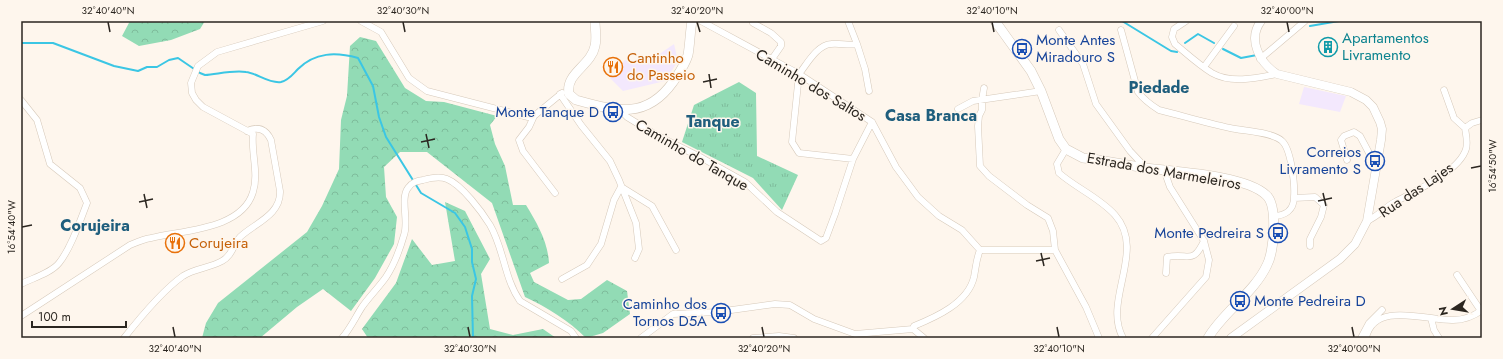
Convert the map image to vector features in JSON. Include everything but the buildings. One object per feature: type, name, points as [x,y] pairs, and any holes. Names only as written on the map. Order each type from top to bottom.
[{"type":"main road","points":[[595,21],[595,47],[590,58],[572,77],[568,89],[570,94],[576,100],[626,110],[644,108],[653,103],[666,90],[685,64],[688,54],[692,21]]},
{"type":"main road","name":"Estrada dos Marmeleiros","points":[[995,21],[1024,60],[1042,91],[1056,132],[1066,149],[1083,158],[1214,177],[1250,186],[1267,195],[1271,201],[1273,216],[1271,254],[1265,269],[1208,338]]},
{"type":"street","points":[[21,316],[130,245],[150,238],[216,224],[237,214],[245,206],[254,191],[252,134],[204,107],[196,100],[192,93],[191,83],[198,66],[217,52],[323,21]]},
{"type":"street","points":[[361,21],[381,32],[409,78],[427,91],[528,117],[534,116]]},
{"type":"street","name":"Caminho dos Saltos","points":[[701,21],[798,74],[856,110],[872,122],[896,167],[918,197],[939,216],[962,230],[980,250]]},
{"type":"street","points":[[848,21],[865,69],[868,91]]},
{"type":"street","points":[[1186,21],[1174,30],[1172,37],[1175,44],[1213,74],[1222,77],[1244,79],[1277,74]]},
{"type":"street","points":[[1231,338],[1340,259],[1355,244],[1367,221],[1377,168],[1382,129],[1377,115],[1366,100],[1351,92],[1277,74],[1267,67],[1260,58],[1256,45],[1256,33],[1261,21]]},
{"type":"street","points":[[1260,58],[1286,39],[1305,21]]},
{"type":"street","points":[[753,23],[770,33],[781,42],[781,46],[772,59]]},
{"type":"street","points":[[1204,67],[1234,26]]},
{"type":"street","points":[[1059,30],[1083,64],[1096,104],[1130,151],[1146,168]]},
{"type":"street","points":[[1121,30],[1135,83],[1143,99],[1159,110],[1233,129],[1277,136],[1284,142],[1287,149],[1294,198],[1292,206],[1288,212],[1284,215],[1273,216]]},
{"type":"street","points":[[857,44],[848,46],[830,44],[822,47],[798,74],[792,142],[799,153],[853,159],[872,122]]},
{"type":"street","points":[[984,88],[977,136],[980,166],[990,176],[1027,205],[1046,215],[1053,231],[1056,250],[1086,307],[1099,338]]},
{"type":"street","points":[[555,193],[520,145],[520,136],[530,127],[534,116],[568,89]]},
{"type":"street","points":[[1444,90],[1454,118],[1466,128],[1472,122],[1482,120]]},
{"type":"street","points":[[958,109],[973,101],[1042,91]]},
{"type":"street","points":[[560,94],[581,125],[610,161],[622,187],[636,223],[639,249],[635,258]]},
{"type":"street","points":[[21,100],[37,120],[50,164],[80,188],[87,203],[59,263],[53,268],[21,284]]},
{"type":"street","name":"Caminho do Tanque","points":[[618,108],[627,117],[658,136],[745,182],[777,212],[800,226],[817,240],[824,240],[836,214],[853,159]]},
{"type":"street","points":[[124,338],[165,292],[183,276],[224,261],[231,254],[239,238],[270,215],[275,208],[280,198],[280,191],[271,140],[268,134],[262,130],[253,128],[247,131]]},
{"type":"street","name":"Rua das Lajes","points":[[1367,221],[1378,216],[1389,205],[1431,183],[1457,162],[1466,150],[1466,128]]},
{"type":"street","points":[[1347,160],[1341,140],[1344,136],[1354,132],[1360,136],[1377,168]]},
{"type":"street","points":[[1066,149],[1057,164],[1059,173],[1116,216],[1125,236],[1127,246],[1126,258],[1116,316],[1123,338]]},
{"type":"street","points":[[1152,338],[1206,277],[1209,260],[1204,240],[1170,187],[1164,170]]},
{"type":"street","points":[[342,338],[362,307],[387,276],[398,253],[405,234],[404,196],[407,189],[414,182],[432,178],[446,178],[455,184],[490,226],[500,246],[503,262],[515,294],[520,301],[571,331],[576,338]]},
{"type":"street","points":[[622,187],[652,206],[676,250]]},
{"type":"street","points":[[562,279],[587,265],[601,244],[614,200],[622,187]]},
{"type":"street","points":[[1294,198],[1315,197],[1324,205],[1321,217],[1310,239],[1310,246]]},
{"type":"street","points":[[1166,273],[1168,257],[1194,256],[1198,253],[1204,240]]},
{"type":"street","points":[[912,338],[915,331],[914,326],[947,310],[964,296],[974,277],[974,265],[980,250],[1056,250]]},
{"type":"street","points":[[1366,338],[1373,325],[1388,316],[1401,314],[1454,320],[1465,319],[1481,311],[1457,275]]},
{"type":"street","points":[[641,338],[673,314],[717,312],[775,304],[790,305],[814,319],[855,334],[915,331],[924,338]]},
{"type":"street","points":[[1361,338],[1369,323],[1382,310]]},
{"type":"street","points":[[1431,318],[1434,330],[1439,338]]},
{"type":"street","points":[[753,338],[779,336],[794,338]]},
{"type":"shaded area","points":[[674,44],[678,61],[665,81],[623,91],[610,78],[625,60],[635,63],[658,55]]},
{"type":"shaded area","points":[[1304,87],[1346,96],[1340,112],[1299,104]]},
{"type":"green space","points":[[130,21],[205,21],[200,29],[171,40],[139,46],[122,36]]},
{"type":"green space","points":[[360,37],[376,41],[405,88],[426,101],[444,102],[497,116],[490,125],[495,144],[505,166],[513,205],[526,205],[538,226],[547,248],[549,263],[530,273],[534,282],[568,300],[581,299],[607,280],[627,291],[630,314],[603,333],[586,338],[557,315],[525,297],[492,203],[427,152],[400,152],[384,167],[386,197],[397,217],[394,244],[375,278],[351,311],[323,289],[297,307],[260,338],[202,338],[206,323],[218,303],[307,232],[322,206],[339,169],[341,120],[347,96],[350,46]]},
{"type":"green space","points":[[739,82],[756,93],[757,156],[798,175],[782,210],[753,178],[682,142],[694,105]]},
{"type":"green space","points":[[445,202],[465,211],[490,259],[481,274],[490,329],[513,335],[543,329],[556,338],[368,338],[362,329],[396,283],[412,239],[432,265],[455,261]]},
{"type":"waterway","points":[[1122,21],[1171,51],[1177,52]]},
{"type":"waterway","points":[[1310,26],[1339,21]]},
{"type":"waterway","points":[[1185,43],[1198,34],[1214,43]]},
{"type":"waterway","points":[[21,43],[53,43],[114,66],[138,71],[147,67],[157,67],[169,60],[178,58],[205,75],[246,72],[277,82],[281,82],[291,77],[305,63],[319,56],[334,54],[358,58],[373,86],[379,117],[386,137],[421,193],[455,213],[465,227],[472,249],[472,262],[476,279],[472,296],[473,338]]},
{"type":"waterway","points":[[1223,49],[1241,58],[1257,55]]},
{"type":"place","name":"Apartamentos Livramento","points":[[1328,47]]},
{"type":"place","name":"Monte Antes Miradouro S","points":[[1022,49]]},
{"type":"place","name":"Cantinho do Passeio","points":[[613,67]]},
{"type":"place","name":"Monte Tanque D","points":[[613,112]]},
{"type":"place","name":"Correios Livramento S","points":[[1375,161]]},
{"type":"place","name":"Monte Pedreira S","points":[[1278,233]]},
{"type":"place","name":"Corujeira","points":[[175,243]]},
{"type":"place","name":"Monte Pedreira D","points":[[1240,301]]},
{"type":"place","name":"Caminho dos Tornos D5A","points":[[721,313]]},
{"type":"district","name":"Piedade","points":[[1159,87]]},
{"type":"district","name":"Casa Branca","points":[[931,115]]},
{"type":"district","name":"Tanque","points":[[713,121]]},
{"type":"district","name":"Corujeira","points":[[95,225]]}]
